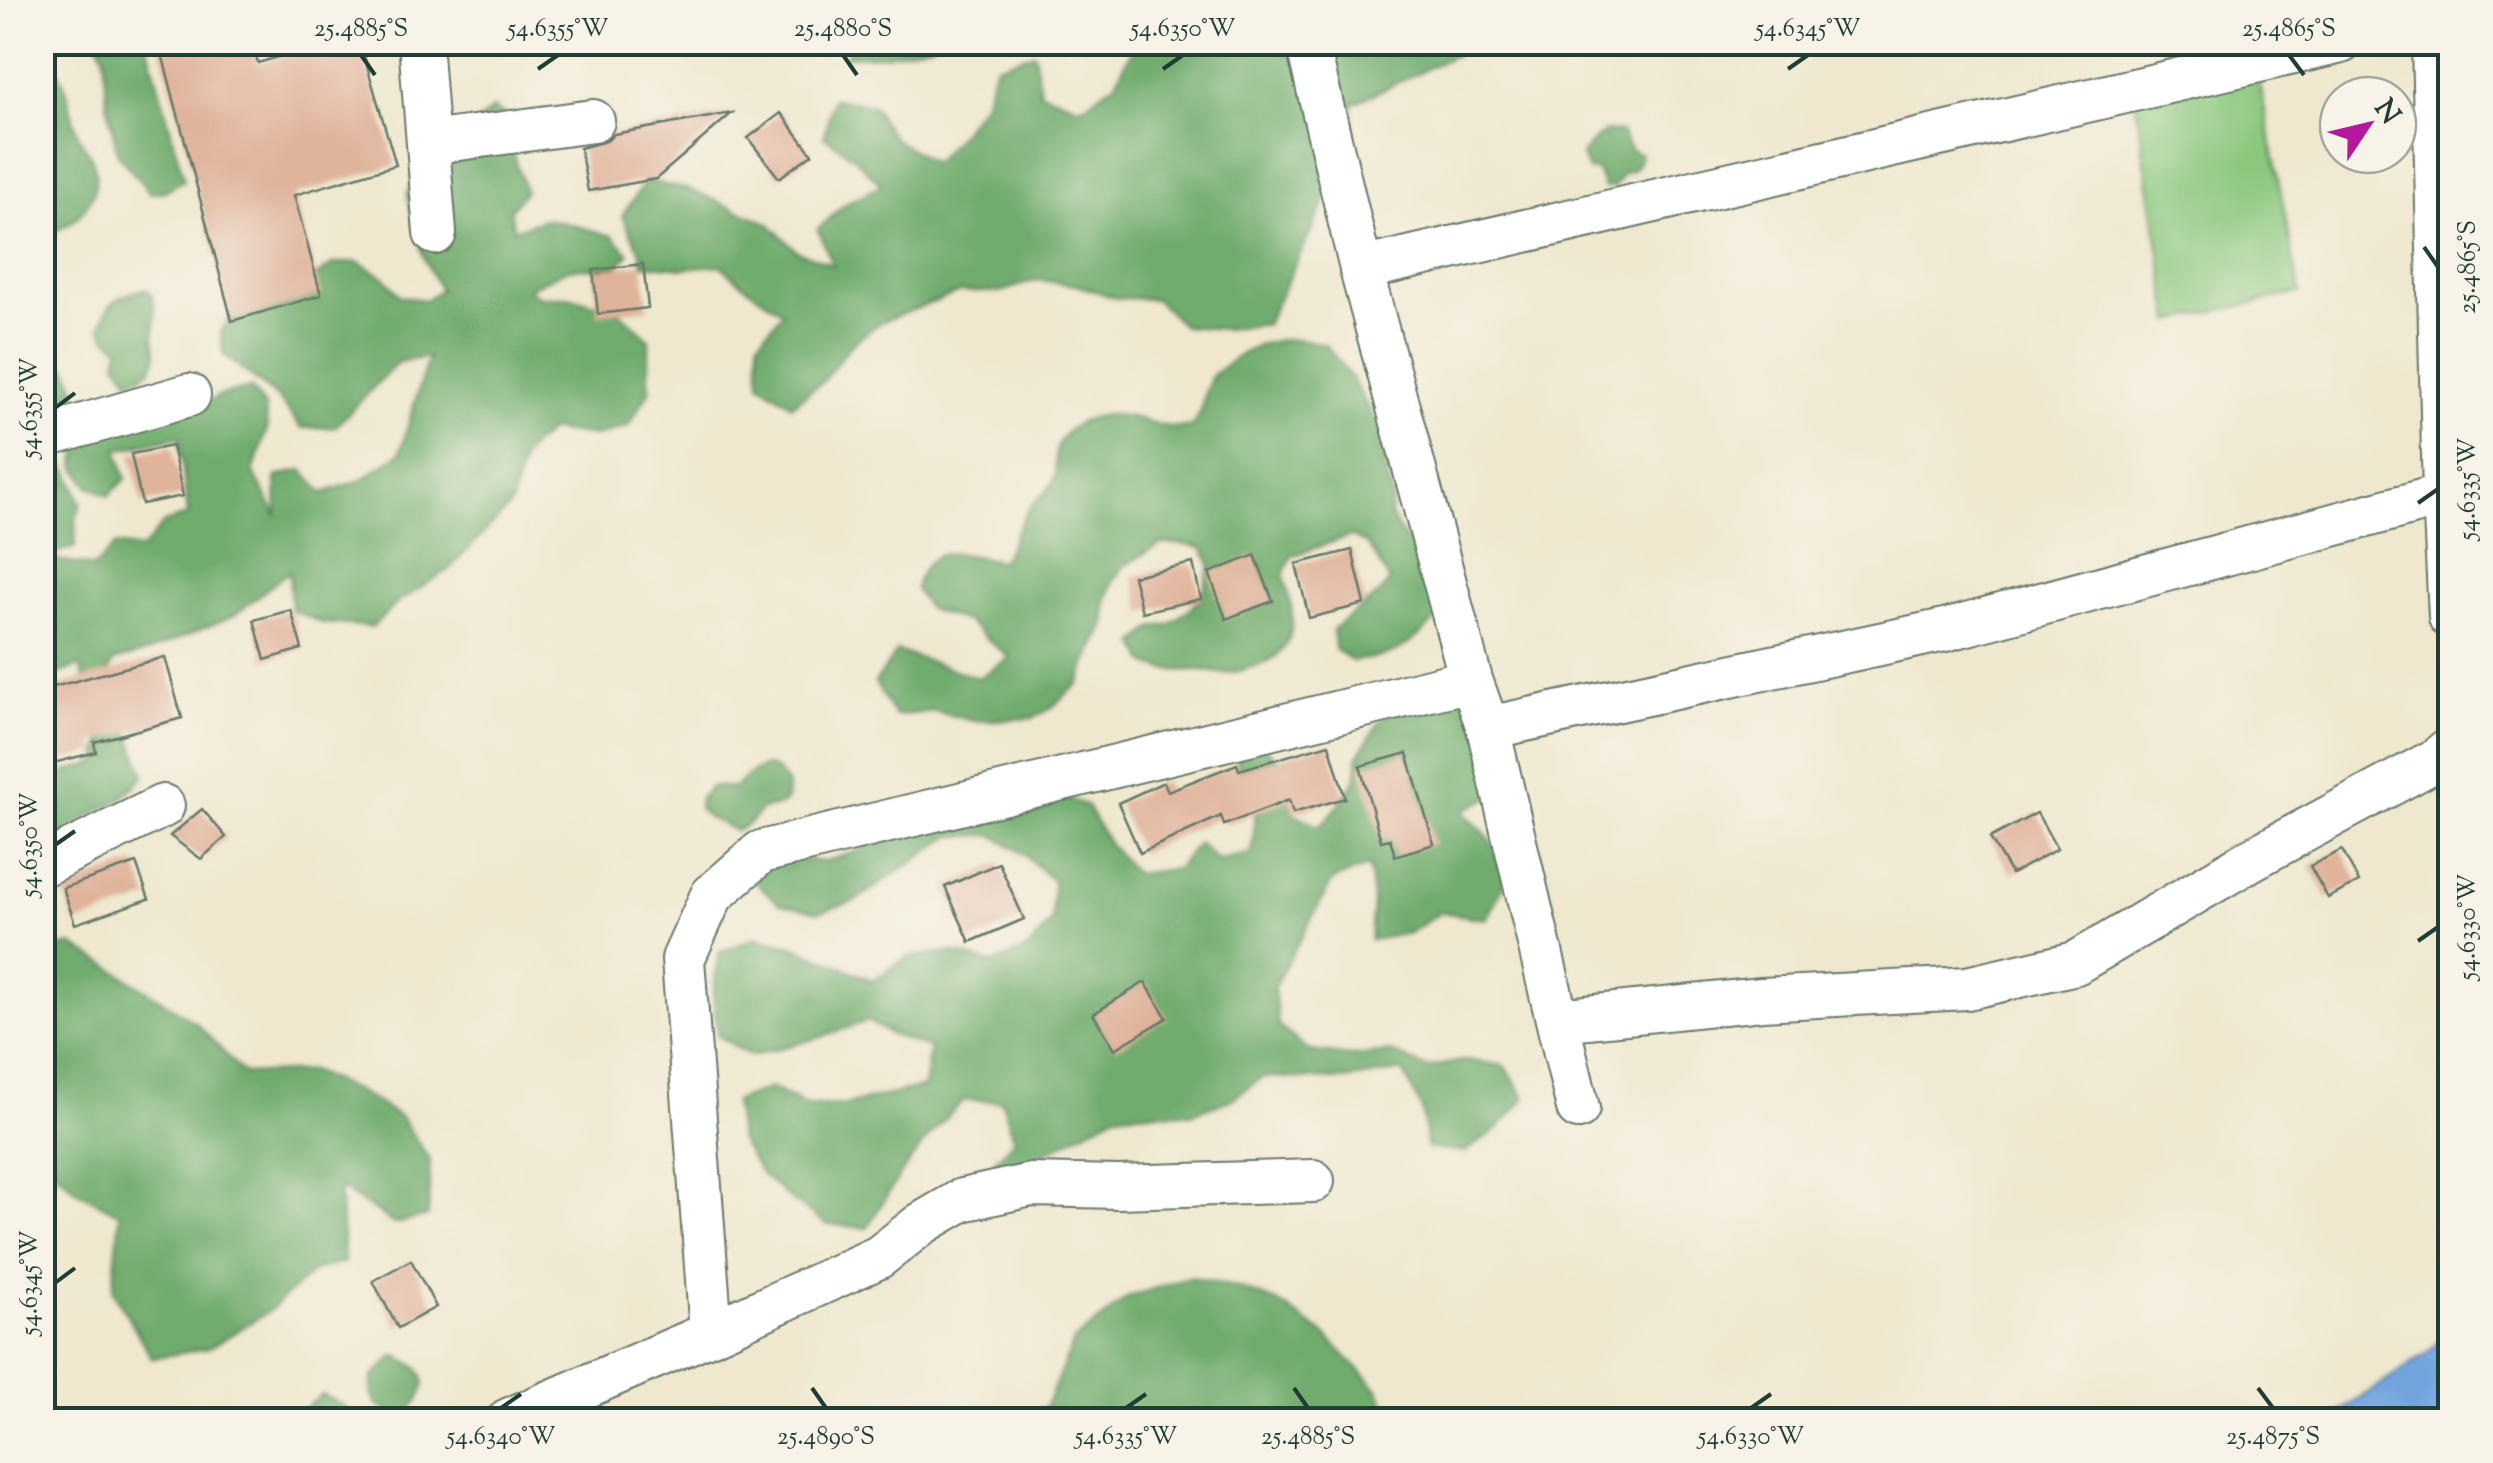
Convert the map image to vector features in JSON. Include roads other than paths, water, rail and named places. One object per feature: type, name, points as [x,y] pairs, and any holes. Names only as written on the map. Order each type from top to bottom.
[{"type":"street","points":[[420,42],[436,233]]},
{"type":"street","points":[[1307,42],[1361,269],[1471,680],[1488,728],[1578,1108]]},
{"type":"street","points":[[1361,269],[2341,42]]},
{"type":"street","points":[[2433,42],[2450,617]]},
{"type":"street","points":[[428,143],[593,121]]},
{"type":"street","points":[[42,437],[188,396]]},
{"type":"street","points":[[1488,728],[1944,630],[2444,495]]},
{"type":"street","points":[[711,1333],[683,960],[712,894],[736,873],[761,852],[1471,680]]},
{"type":"street","points":[[1558,1020],[1762,1000],[1967,988],[2076,963],[2252,859],[2434,762],[2450,748]]},
{"type":"street","points":[[42,864],[163,806]]},
{"type":"street","points":[[508,1420],[879,1257],[921,1224],[962,1200],[1031,1185],[1118,1188],[1314,1181]]},
{"type":"water","points":[[2450,1331],[2450,1420],[2328,1420],[2427,1353]]}]
